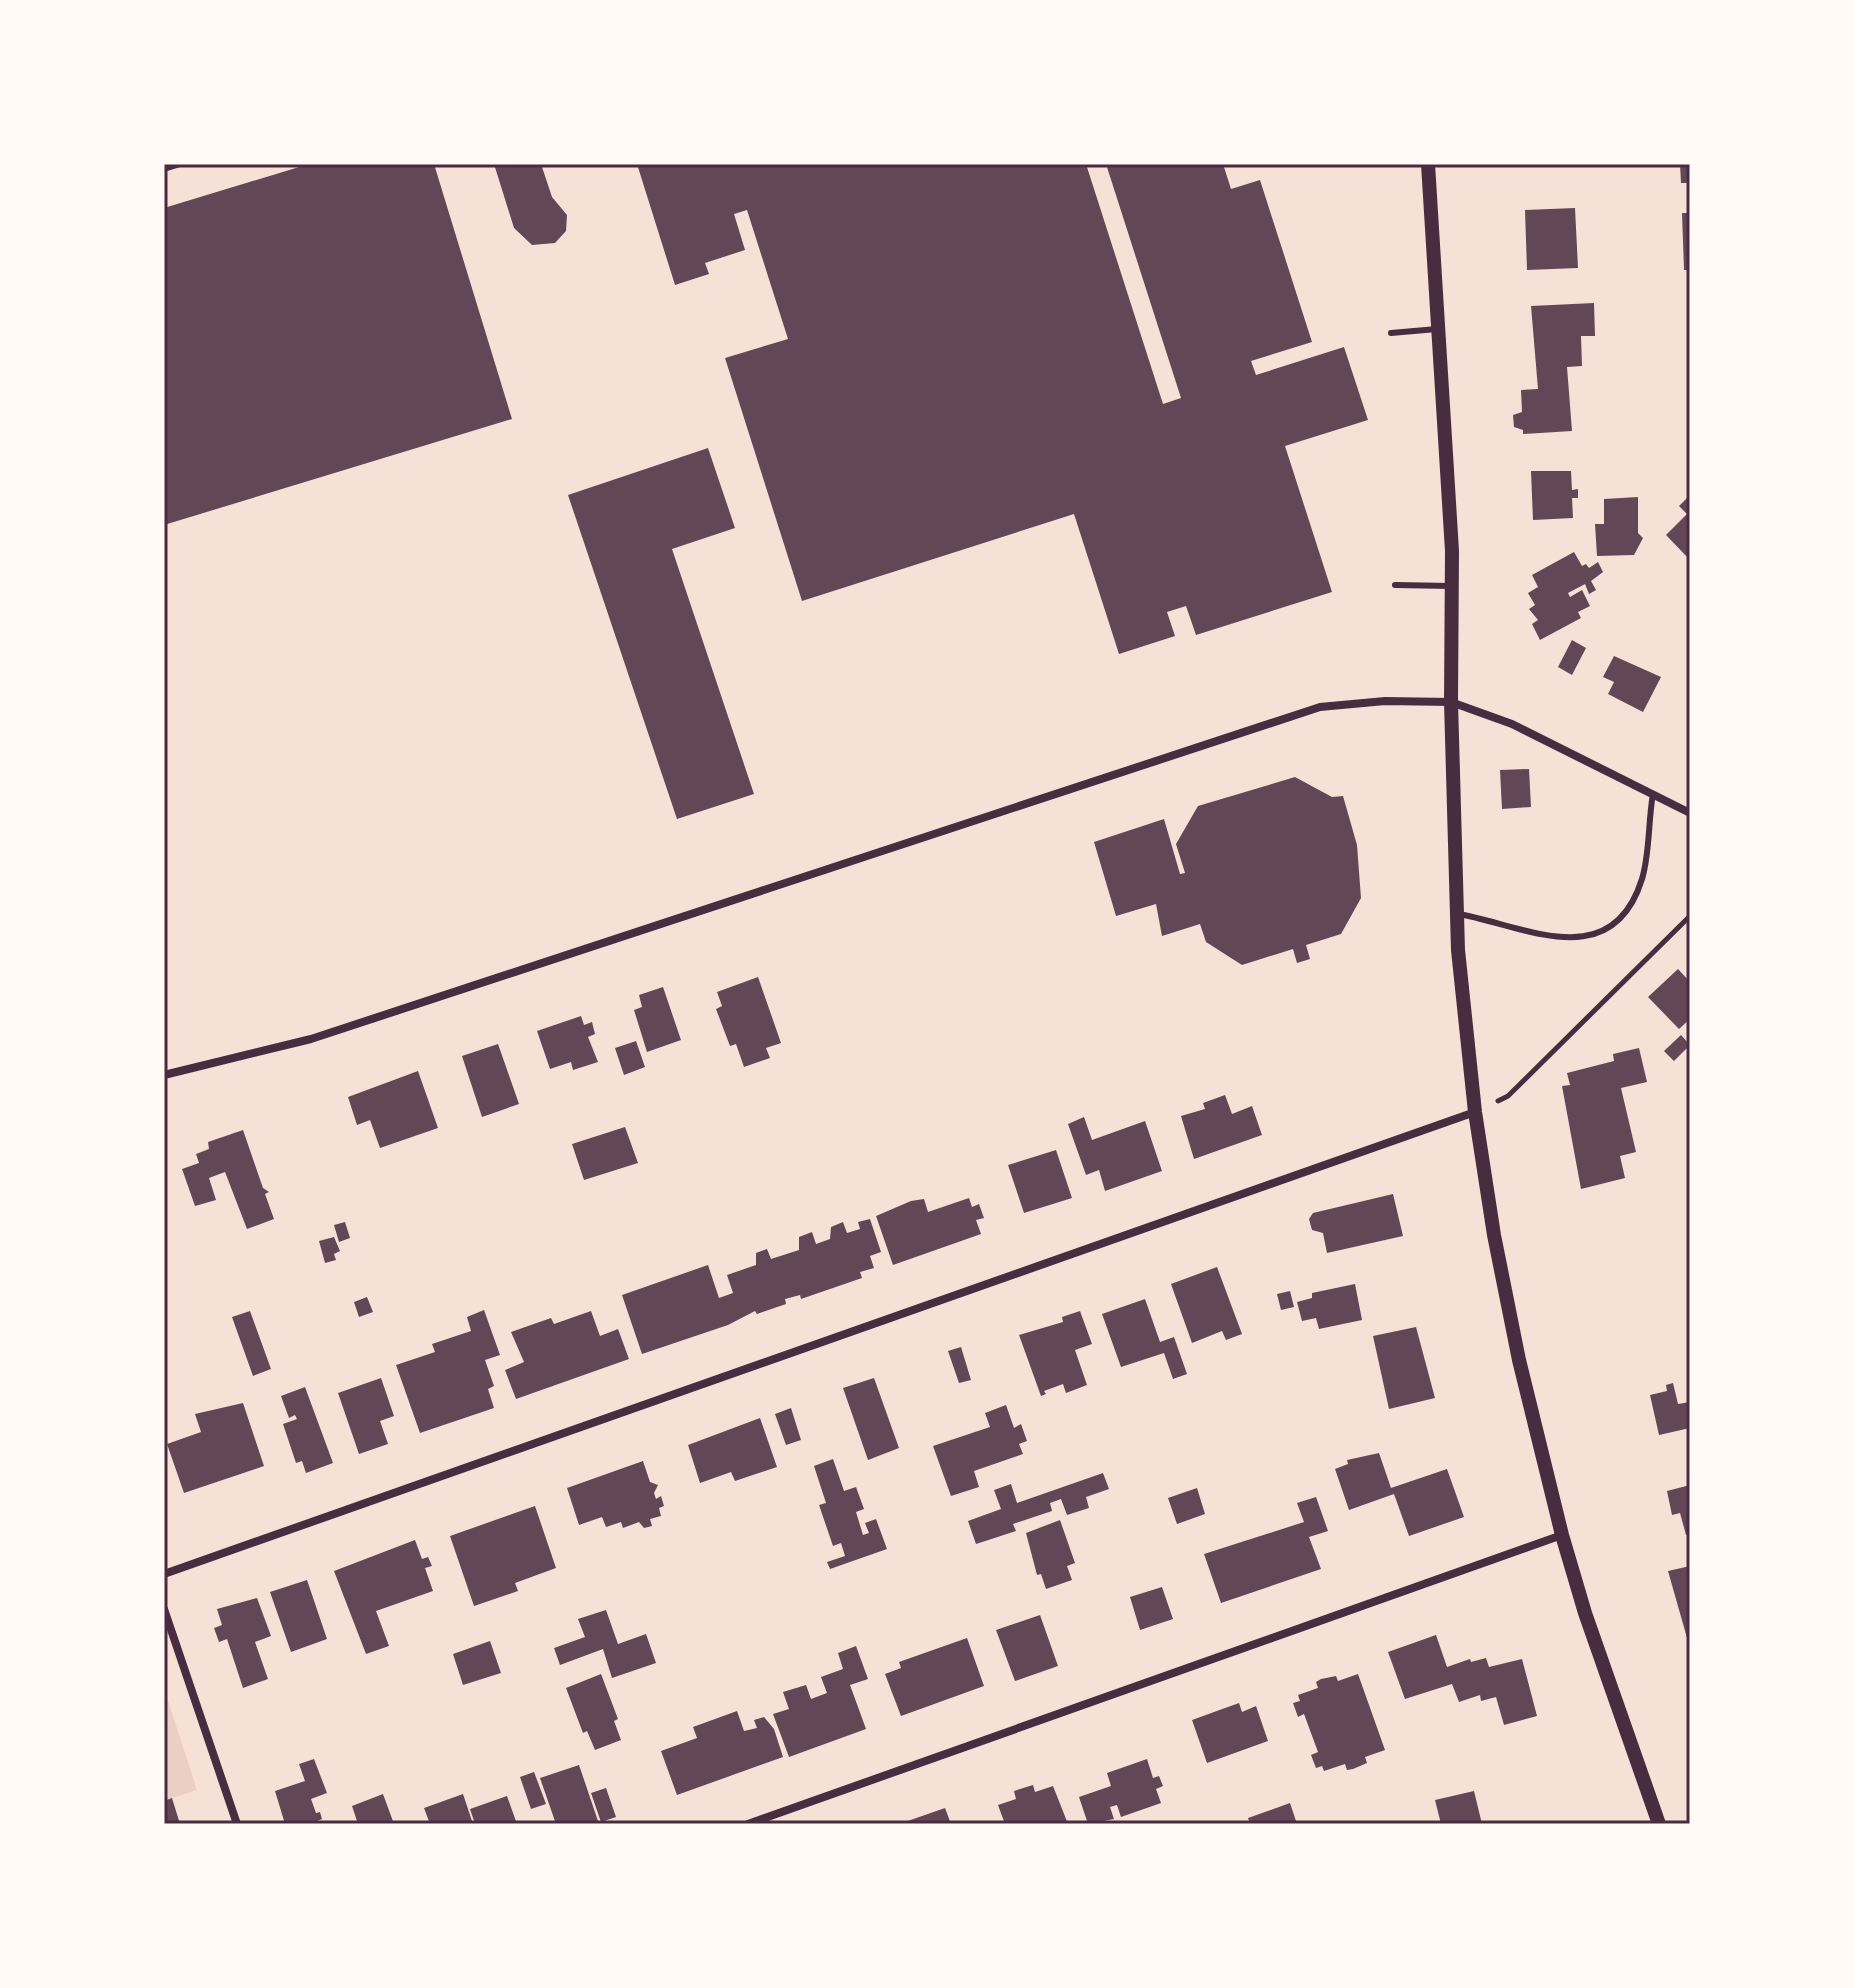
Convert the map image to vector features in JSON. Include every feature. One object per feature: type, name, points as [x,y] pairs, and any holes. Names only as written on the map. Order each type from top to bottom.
[{"type":"street","points":[[1428,164],[1452,586],[1451,702],[1456,914],[1475,1112],[1494,1235],[1519,1360],[1562,1535],[1585,1613],[1659,1824]]},
{"type":"street","points":[[164,1075],[311,1039],[1320,707],[1385,701],[1451,702],[1512,724],[1690,813]]},
{"type":"street","points":[[164,1574],[1475,1112]]},
{"type":"street","points":[[748,1824],[1562,1535]]},
{"type":"street","points":[[164,1609],[237,1824]]},
{"type":"lane","points":[[164,169],[180,164]]},
{"type":"lane","points":[[1391,333],[1437,329]]},
{"type":"lane","points":[[1395,585],[1452,586]]},
{"type":"lane","points":[[1456,914],[1569,940],[1605,928],[1630,904],[1643,875],[1653,794]]},
{"type":"path","points":[[1475,1112],[1508,1096],[1690,916]]},
{"type":"shaded area","points":[[164,1688],[197,1790],[164,1801]]},
{"type":"building","points":[[309,164],[434,164],[512,419],[164,525],[164,208]]},
{"type":"building","points":[[494,164],[541,164],[552,197],[567,215],[566,231],[555,243],[532,245],[514,228]]},
{"type":"building","points":[[637,164],[1086,164],[1163,404],[1181,398],[1106,164],[1223,164],[1231,189],[1260,180],[1312,342],[1251,361],[1256,375],[1344,347],[1368,420],[1285,446],[1332,592],[1196,635],[1186,606],[1167,612],[1175,636],[1119,654],[1074,514],[802,601],[725,358],[788,339],[747,210],[734,214],[745,250],[705,263],[709,274],[675,285]]},
{"type":"building","points":[[1680,164],[1690,164],[1690,183],[1681,183]]},
{"type":"building","points":[[1575,208],[1578,268],[1527,270],[1525,210]]},
{"type":"building","points":[[1682,213],[1690,213],[1690,270],[1684,270]]},
{"type":"building","points":[[1594,303],[1595,336],[1581,336],[1582,366],[1567,367],[1572,431],[1523,434],[1523,430],[1514,427],[1513,415],[1522,412],[1521,390],[1538,389],[1531,306]]},
{"type":"building","points":[[708,448],[735,528],[672,549],[754,794],[677,819],[568,495]]},
{"type":"building","points":[[1531,471],[1571,471],[1572,490],[1578,489],[1578,498],[1572,498],[1573,518],[1533,520]]},
{"type":"building","points":[[1690,495],[1690,560],[1666,535],[1687,514],[1679,506]]},
{"type":"building","points":[[1638,497],[1638,533],[1643,538],[1634,555],[1597,556],[1595,524],[1604,524],[1604,499]]},
{"type":"building","points":[[1574,552],[1582,566],[1586,564],[1589,568],[1598,562],[1603,572],[1591,581],[1596,590],[1589,594],[1585,584],[1568,593],[1570,597],[1582,590],[1590,606],[1578,612],[1581,618],[1540,640],[1532,624],[1538,620],[1529,609],[1535,605],[1528,593],[1538,587],[1532,575]]},
{"type":"building","points":[[1572,640],[1586,648],[1572,675],[1558,667]]},
{"type":"building","points":[[1614,656],[1661,677],[1643,712],[1608,694],[1614,682],[1603,677]]},
{"type":"building","points":[[1529,769],[1531,807],[1502,809],[1500,770]]},
{"type":"building","points":[[1295,777],[1332,797],[1343,796],[1357,845],[1361,898],[1341,934],[1306,945],[1310,959],[1297,963],[1293,949],[1242,965],[1206,942],[1200,924],[1162,936],[1156,904],[1116,916],[1094,842],[1164,819],[1180,874],[1185,873],[1176,844],[1198,806]]},
{"type":"building","points":[[1678,969],[1690,982],[1690,1019],[1679,1029],[1648,997]]},
{"type":"building","points":[[758,977],[781,1043],[766,1048],[770,1058],[744,1067],[736,1044],[730,1046],[716,1009],[722,1006],[717,992]]},
{"type":"building","points":[[663,987],[681,1040],[647,1052],[634,1010],[642,1007],[639,995]]},
{"type":"building","points":[[581,1016],[584,1025],[592,1022],[595,1034],[588,1037],[598,1062],[573,1070],[571,1062],[550,1069],[537,1031]]},
{"type":"building","points":[[1681,1035],[1690,1045],[1674,1061],[1664,1051]]},
{"type":"building","points":[[636,1041],[645,1067],[624,1075],[615,1048]]},
{"type":"building","points":[[498,1044],[519,1104],[482,1117],[462,1056]]},
{"type":"building","points":[[1639,1048],[1647,1082],[1621,1088],[1636,1152],[1620,1156],[1625,1178],[1581,1189],[1562,1086],[1570,1085],[1567,1073],[1614,1061],[1613,1054]]},
{"type":"building","points":[[418,1071],[438,1128],[380,1148],[370,1120],[357,1125],[348,1097]]},
{"type":"building","points":[[1225,1095],[1232,1114],[1252,1106],[1262,1135],[1194,1159],[1181,1116],[1205,1109],[1203,1103]]},
{"type":"building","points":[[1084,1117],[1092,1140],[1145,1121],[1162,1171],[1105,1191],[1099,1170],[1086,1175],[1068,1124]]},
{"type":"building","points":[[625,1127],[638,1163],[584,1180],[572,1144]]},
{"type":"building","points":[[243,1130],[263,1188],[269,1192],[265,1194],[274,1219],[247,1229],[225,1172],[209,1178],[216,1200],[195,1206],[182,1169],[199,1163],[196,1154],[209,1149],[208,1142]]},
{"type":"building","points":[[1056,1150],[1072,1198],[1024,1213],[1008,1165]]},
{"type":"building","points":[[1393,1194],[1403,1236],[1327,1253],[1323,1233],[1312,1230],[1309,1219],[1313,1213]]},
{"type":"building","points":[[969,1198],[972,1207],[979,1204],[984,1218],[976,1220],[981,1234],[893,1265],[876,1216],[911,1201],[924,1199],[928,1212]]},
{"type":"building","points":[[870,1219],[881,1252],[870,1256],[874,1268],[860,1272],[862,1278],[801,1299],[800,1295],[785,1299],[786,1304],[757,1314],[755,1311],[728,1325],[642,1354],[622,1295],[708,1265],[719,1298],[733,1293],[727,1275],[756,1265],[756,1253],[767,1249],[771,1259],[799,1250],[799,1237],[812,1232],[816,1244],[830,1239],[831,1227],[843,1222],[847,1233],[860,1229],[858,1222]]},
{"type":"building","points":[[345,1222],[350,1238],[339,1242],[334,1225]]},
{"type":"building","points":[[334,1237],[340,1251],[334,1254],[336,1260],[325,1263],[319,1241]]},
{"type":"building","points":[[1217,1267],[1242,1334],[1226,1340],[1222,1331],[1192,1343],[1171,1284]]},
{"type":"building","points":[[1355,1284],[1362,1320],[1319,1329],[1316,1318],[1302,1321],[1297,1302],[1312,1298],[1312,1293]]},
{"type":"building","points":[[1290,1291],[1294,1307],[1281,1310],[1277,1294]]},
{"type":"building","points":[[367,1297],[373,1312],[359,1317],[354,1302]]},
{"type":"building","points":[[1145,1299],[1160,1342],[1174,1337],[1187,1374],[1173,1379],[1164,1353],[1121,1367],[1102,1314]]},
{"type":"building","points":[[484,1310],[500,1355],[485,1360],[494,1386],[488,1389],[494,1408],[420,1433],[396,1365],[435,1352],[432,1344],[471,1331],[467,1317]]},
{"type":"building","points":[[250,1311],[271,1369],[253,1376],[232,1317]]},
{"type":"building","points":[[591,1311],[600,1336],[618,1329],[629,1359],[516,1399],[505,1370],[524,1362],[511,1332],[551,1318],[554,1324]]},
{"type":"building","points":[[1080,1311],[1092,1344],[1075,1350],[1087,1385],[1066,1393],[1063,1384],[1044,1391],[1046,1394],[1041,1396],[1019,1335],[1063,1322],[1062,1317]]},
{"type":"building","points":[[1416,1327],[1435,1398],[1389,1409],[1373,1336]]},
{"type":"building","points":[[961,1347],[971,1380],[959,1383],[948,1351]]},
{"type":"building","points":[[381,1378],[394,1416],[380,1421],[388,1444],[359,1454],[338,1393]]},
{"type":"building","points":[[874,1378],[899,1448],[868,1460],[843,1388]]},
{"type":"building","points":[[1673,1383],[1678,1404],[1690,1402],[1690,1428],[1659,1435],[1650,1395],[1667,1391],[1666,1385]]},
{"type":"building","points":[[305,1387],[333,1463],[306,1473],[302,1461],[296,1463],[283,1424],[297,1419],[295,1415],[289,1418],[281,1396]]},
{"type":"building","points":[[243,1403],[264,1466],[184,1493],[167,1444],[201,1432],[195,1414]]},
{"type":"building","points":[[1006,1405],[1014,1428],[1021,1424],[1027,1441],[1019,1444],[1023,1454],[974,1471],[979,1487],[951,1496],[933,1446],[990,1427],[985,1413]]},
{"type":"building","points":[[791,1408],[801,1440],[786,1445],[775,1414]]},
{"type":"building","points":[[760,1418],[777,1467],[735,1481],[731,1472],[700,1483],[688,1445]]},
{"type":"building","points":[[1379,1453],[1391,1488],[1447,1469],[1464,1517],[1409,1536],[1394,1494],[1349,1510],[1335,1469],[1348,1464],[1347,1460]]},
{"type":"building","points":[[833,1459],[844,1491],[856,1487],[864,1509],[856,1512],[863,1535],[869,1533],[865,1523],[876,1519],[887,1549],[830,1569],[827,1562],[845,1556],[841,1543],[833,1546],[819,1505],[826,1503],[814,1466]]},
{"type":"building","points":[[643,1461],[650,1482],[658,1485],[654,1493],[656,1499],[661,1496],[664,1506],[659,1508],[661,1516],[650,1519],[652,1526],[644,1528],[639,1522],[623,1528],[621,1522],[606,1527],[602,1517],[579,1525],[567,1488]]},
{"type":"building","points":[[1103,1473],[1109,1489],[1086,1497],[1089,1508],[1067,1515],[1061,1499],[1050,1503],[1052,1511],[1013,1524],[1016,1531],[976,1544],[968,1521],[1001,1509],[994,1490],[1011,1484],[1017,1503]]},
{"type":"building","points":[[1690,1485],[1690,1533],[1686,1535],[1680,1513],[1672,1515],[1667,1491]]},
{"type":"building","points":[[1197,1488],[1205,1514],[1177,1524],[1168,1498]]},
{"type":"building","points":[[1316,1497],[1328,1531],[1309,1537],[1321,1569],[1221,1603],[1204,1554],[1304,1522],[1297,1503]]},
{"type":"building","points":[[535,1506],[556,1568],[515,1583],[518,1591],[474,1606],[450,1536]]},
{"type":"building","points":[[1060,1520],[1075,1563],[1067,1566],[1072,1580],[1046,1589],[1041,1574],[1037,1575],[1026,1533]]},
{"type":"building","points":[[415,1540],[422,1559],[428,1557],[432,1566],[425,1568],[433,1591],[376,1611],[389,1646],[366,1654],[334,1571]]},
{"type":"building","points":[[1690,1566],[1690,1645],[1689,1645],[1668,1571]]},
{"type":"building","points":[[307,1580],[327,1639],[291,1652],[270,1592]]},
{"type":"building","points":[[1162,1587],[1173,1619],[1140,1630],[1130,1597]]},
{"type":"building","points":[[257,1598],[271,1636],[255,1642],[268,1679],[243,1688],[227,1639],[219,1642],[214,1628],[222,1625],[217,1609]]},
{"type":"building","points":[[606,1610],[618,1644],[646,1634],[656,1663],[612,1678],[603,1649],[560,1665],[554,1648],[585,1637],[578,1619]]},
{"type":"building","points":[[1040,1615],[1058,1666],[1015,1681],[996,1630]]},
{"type":"building","points":[[1436,1635],[1447,1667],[1470,1659],[1471,1662],[1486,1658],[1489,1667],[1522,1659],[1537,1716],[1504,1725],[1496,1697],[1481,1701],[1480,1695],[1459,1702],[1452,1684],[1405,1699],[1388,1652]]},
{"type":"building","points":[[967,1638],[984,1686],[901,1716],[885,1674],[901,1668],[899,1662]]},
{"type":"building","points":[[490,1641],[501,1673],[463,1685],[453,1654]]},
{"type":"building","points":[[856,1646],[868,1679],[850,1685],[866,1729],[789,1757],[773,1714],[789,1709],[783,1692],[806,1685],[811,1699],[827,1693],[821,1677],[843,1669],[838,1653]]},
{"type":"building","points":[[601,1674],[618,1719],[614,1721],[621,1740],[595,1750],[587,1731],[583,1733],[566,1688]]},
{"type":"building","points":[[1358,1674],[1385,1750],[1365,1757],[1367,1763],[1353,1769],[1347,1770],[1345,1764],[1324,1771],[1322,1766],[1316,1768],[1311,1755],[1318,1752],[1304,1714],[1298,1717],[1293,1703],[1300,1701],[1298,1695],[1318,1688],[1316,1682],[1321,1679],[1336,1676],[1338,1681]]},
{"type":"building","points":[[1239,1703],[1242,1712],[1256,1706],[1268,1741],[1207,1763],[1192,1720]]},
{"type":"building","points":[[737,1711],[744,1731],[757,1728],[754,1720],[764,1717],[774,1729],[783,1757],[677,1795],[661,1751],[697,1738],[693,1727]]},
{"type":"building","points":[[314,1759],[327,1793],[311,1799],[322,1819],[310,1824],[285,1824],[275,1791],[305,1781],[299,1764]]},
{"type":"building","points":[[1147,1759],[1153,1778],[1159,1776],[1163,1786],[1156,1789],[1161,1803],[1121,1817],[1117,1805],[1110,1807],[1114,1819],[1088,1824],[1079,1797],[1111,1786],[1107,1773]]},
{"type":"building","points":[[579,1765],[599,1824],[556,1824],[540,1778]]},
{"type":"building","points":[[534,1772],[546,1804],[531,1809],[520,1777]]},
{"type":"building","points":[[1033,1785],[1035,1792],[1053,1786],[1068,1824],[1005,1824],[998,1805],[1016,1799],[1014,1791]]},
{"type":"building","points":[[606,1788],[616,1817],[601,1822],[591,1793]]},
{"type":"building","points":[[1474,1791],[1482,1824],[1441,1824],[1435,1800]]},
{"type":"building","points":[[383,1794],[394,1824],[358,1824],[352,1806]]},
{"type":"building","points":[[463,1794],[473,1824],[430,1824],[424,1808]]},
{"type":"building","points":[[507,1796],[517,1824],[475,1824],[470,1809]]},
{"type":"building","points":[[172,1798],[180,1824],[164,1824],[164,1801]]},
{"type":"building","points":[[1290,1803],[1297,1824],[1250,1824],[1248,1818]]},
{"type":"building","points":[[945,1808],[951,1824],[899,1824]]}]
